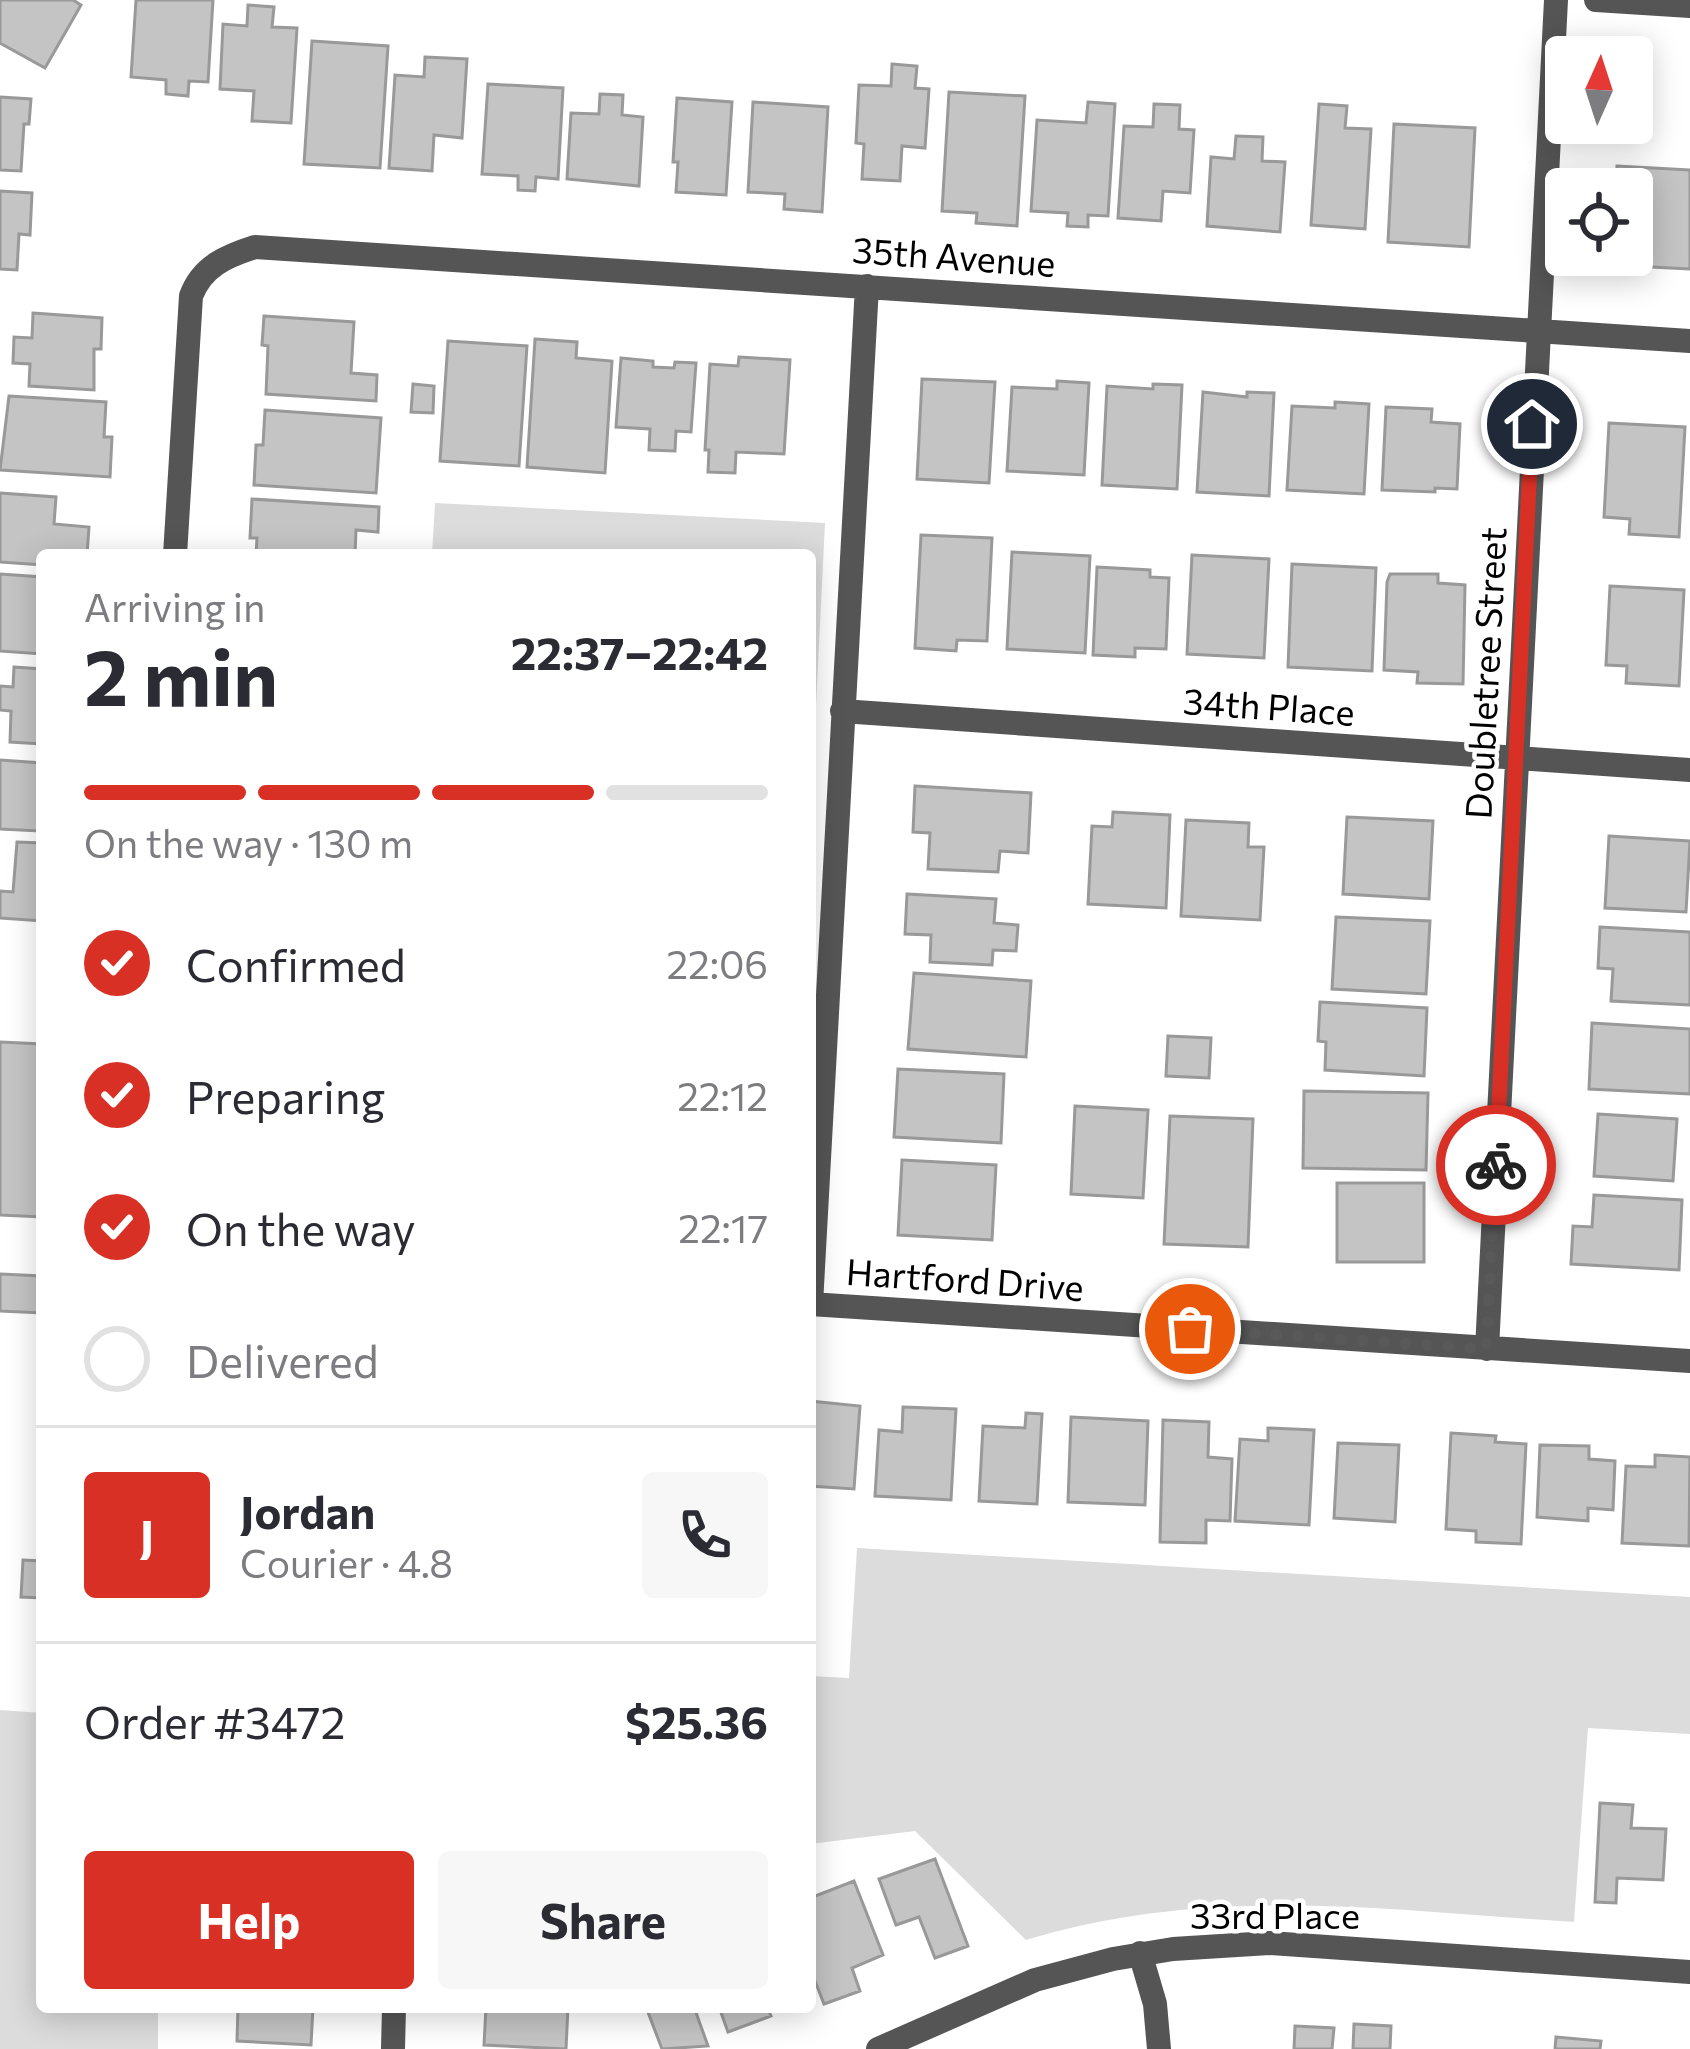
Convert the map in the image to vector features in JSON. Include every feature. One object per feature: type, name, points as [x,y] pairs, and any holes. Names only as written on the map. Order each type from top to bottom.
[{"type":"street","name":"Doubletree Street","points":[[1486,1349],[1556,0]]},
{"type":"street","points":[[1596,0],[1690,6]]},
{"type":"street","name":"35th Avenue","points":[[175,549],[188,310],[196,284],[216,262],[256,247],[1690,341]]},
{"type":"street","points":[[816,1193],[867,286]]},
{"type":"street","name":"34th Place","points":[[842,711],[1690,770]]},
{"type":"street","name":"Hartford Drive","points":[[816,1304],[1690,1361]]},
{"type":"street","name":"33rd Place","points":[[878,2049],[1035,1980],[1140,1953],[1269,1943],[1690,1972]]},
{"type":"street","points":[[1140,1953],[1155,2004],[1160,2049]]},
{"type":"street","points":[[393,2049],[394,2013]]},
{"type":"shaded area","points":[[435,503],[825,523],[816,705],[816,549],[432,549]]},
{"type":"shaded area","points":[[857,1548],[1690,1597],[1690,1734],[1588,1728],[1574,1922],[1366,1908],[1231,1907],[1163,1912],[1026,1940],[915,1831],[816,1843],[816,1676],[849,1678]]},
{"type":"shaded area","points":[[0,1710],[36,1713],[36,2013],[158,2013],[158,2049],[0,2049]]},
{"type":"building","points":[[0,0],[73,0],[81,5],[45,68],[0,43]]},
{"type":"building","points":[[136,0],[213,0],[208,82],[189,81],[188,96],[166,94],[166,80],[131,77]]},
{"type":"building","points":[[248,5],[274,7],[272,27],[297,28],[291,123],[252,121],[254,91],[220,89],[223,24],[247,26]]},
{"type":"building","points":[[312,41],[388,46],[380,168],[304,164]]},
{"type":"building","points":[[425,57],[467,59],[462,138],[434,135],[432,171],[389,168],[395,75],[424,77]]},
{"type":"building","points":[[892,64],[917,66],[915,88],[929,89],[925,148],[902,146],[900,181],[862,179],[864,144],[856,143],[859,85],[891,86]]},
{"type":"building","points":[[488,84],[563,88],[558,179],[536,177],[535,191],[518,190],[518,176],[482,174]]},
{"type":"building","points":[[949,92],[1025,96],[1017,226],[976,223],[977,213],[942,211]]},
{"type":"building","points":[[600,94],[623,95],[622,115],[643,117],[639,186],[567,179],[571,113],[599,114]]},
{"type":"building","points":[[0,97],[31,99],[21,171],[0,170]]},
{"type":"building","points":[[677,98],[732,102],[726,195],[676,192]]},
{"type":"building","points":[[753,102],[828,107],[822,212],[784,209],[785,194],[748,192]]},
{"type":"building","points":[[1088,102],[1115,104],[1108,216],[1088,215],[1088,227],[1067,226],[1068,213],[1031,211],[1037,120],[1086,123]]},
{"type":"building","points":[[1154,104],[1180,105],[1179,129],[1194,130],[1190,193],[1163,191],[1161,221],[1118,218],[1124,126],[1153,127]]},
{"type":"building","points":[[1319,104],[1347,106],[1345,128],[1371,129],[1365,229],[1311,225]]},
{"type":"building","points":[[1394,124],[1475,128],[1469,247],[1388,242]]},
{"type":"building","points":[[1236,136],[1263,137],[1262,161],[1285,162],[1280,232],[1207,226],[1211,157],[1234,159]]},
{"type":"building","points":[[1617,166],[1690,170],[1690,269],[1653,267],[1653,168]]},
{"type":"building","points":[[0,191],[32,193],[30,235],[19,234],[17,270],[0,269]]},
{"type":"building","points":[[33,313],[102,318],[101,349],[94,349],[94,390],[29,386],[30,364],[13,363],[14,337],[32,338]]},
{"type":"building","points":[[264,316],[354,322],[351,373],[377,375],[376,401],[266,394]]},
{"type":"building","points":[[535,339],[577,342],[576,358],[612,361],[605,473],[527,467]]},
{"type":"building","points":[[448,341],[527,346],[519,466],[440,461]]},
{"type":"building","points":[[739,357],[790,360],[784,454],[736,452],[735,473],[708,472],[710,364],[738,366]]},
{"type":"building","points":[[621,358],[653,361],[653,367],[696,363],[691,432],[676,431],[675,451],[649,450],[650,429],[616,427]]},
{"type":"building","points":[[922,379],[995,382],[989,483],[917,479]]},
{"type":"building","points":[[1057,381],[1089,383],[1084,475],[1007,471],[1012,387],[1057,389]]},
{"type":"building","points":[[413,384],[434,386],[433,413],[411,412]]},
{"type":"building","points":[[1153,384],[1182,385],[1177,489],[1102,485],[1107,386],[1153,389]]},
{"type":"building","points":[[1203,392],[1247,397],[1247,392],[1274,393],[1269,496],[1197,492]]},
{"type":"building","points":[[9,396],[106,402],[104,437],[112,437],[110,477],[0,470]]},
{"type":"building","points":[[1335,402],[1369,404],[1364,494],[1287,490],[1292,406],[1335,408]]},
{"type":"building","points":[[1386,407],[1432,409],[1431,422],[1460,424],[1457,489],[1382,490]]},
{"type":"building","points":[[265,410],[381,418],[376,493],[254,485],[256,445],[263,445]]},
{"type":"building","points":[[1609,423],[1685,427],[1679,537],[1629,534],[1630,519],[1604,517]]},
{"type":"building","points":[[0,493],[56,497],[54,524],[89,527],[87,549],[36,549],[36,565],[0,562]]},
{"type":"building","points":[[252,499],[379,507],[378,532],[356,530],[355,549],[256,549],[257,538],[250,538]]},
{"type":"building","points":[[921,535],[992,538],[987,641],[957,640],[956,651],[915,648]]},
{"type":"building","points":[[1012,552],[1090,556],[1085,653],[1007,649]]},
{"type":"building","points":[[1192,555],[1269,559],[1264,658],[1187,654]]},
{"type":"building","points":[[1292,564],[1376,568],[1372,671],[1288,667]]},
{"type":"building","points":[[1097,567],[1150,570],[1150,577],[1169,578],[1166,649],[1135,648],[1135,657],[1093,655]]},
{"type":"building","points":[[0,574],[36,577],[36,654],[0,651]]},
{"type":"building","points":[[1390,574],[1438,574],[1438,583],[1465,585],[1463,684],[1417,683],[1418,672],[1384,670]]},
{"type":"building","points":[[1610,586],[1684,590],[1679,686],[1626,683],[1627,666],[1606,665]]},
{"type":"building","points":[[14,667],[36,669],[36,744],[10,742],[11,711],[0,710],[0,686],[13,687]]},
{"type":"building","points":[[0,760],[36,763],[36,831],[0,829]]},
{"type":"building","points":[[915,786],[1031,793],[1028,853],[1000,851],[998,872],[928,869],[930,833],[913,832]]},
{"type":"building","points":[[1113,812],[1170,815],[1166,908],[1088,904],[1092,826],[1112,827]]},
{"type":"building","points":[[1347,817],[1433,821],[1429,899],[1343,894]]},
{"type":"building","points":[[1186,820],[1249,823],[1248,847],[1264,847],[1260,920],[1181,916]]},
{"type":"building","points":[[1609,836],[1690,841],[1686,912],[1605,908]]},
{"type":"building","points":[[17,842],[36,843],[36,921],[0,918],[0,891],[13,892]]},
{"type":"building","points":[[907,894],[996,899],[994,923],[1018,925],[1016,951],[993,950],[992,965],[930,962],[931,935],[905,934]]},
{"type":"building","points":[[1336,917],[1430,921],[1426,994],[1332,989]]},
{"type":"building","points":[[1600,927],[1690,932],[1690,1005],[1611,1001],[1613,969],[1598,968]]},
{"type":"building","points":[[914,973],[1031,981],[1026,1057],[908,1049]]},
{"type":"building","points":[[1320,1002],[1427,1008],[1424,1076],[1325,1070],[1326,1042],[1318,1041]]},
{"type":"building","points":[[1592,1023],[1690,1029],[1690,1094],[1589,1089]]},
{"type":"building","points":[[1168,1036],[1211,1038],[1209,1078],[1166,1076]]},
{"type":"building","points":[[0,1042],[36,1044],[36,1217],[0,1215]]},
{"type":"building","points":[[898,1069],[1004,1074],[1001,1143],[894,1137]]},
{"type":"building","points":[[1304,1091],[1428,1093],[1426,1170],[1303,1168]]},
{"type":"building","points":[[1075,1106],[1148,1110],[1143,1198],[1071,1194]]},
{"type":"building","points":[[1598,1114],[1677,1119],[1673,1181],[1594,1176]]},
{"type":"building","points":[[1170,1116],[1253,1119],[1248,1247],[1164,1244]]},
{"type":"building","points":[[902,1160],[996,1165],[992,1240],[898,1235]]},
{"type":"building","points":[[1337,1183],[1424,1183],[1424,1262],[1337,1262]]},
{"type":"building","points":[[1594,1195],[1682,1200],[1679,1270],[1571,1264],[1573,1226],[1592,1227]]},
{"type":"building","points":[[0,1274],[36,1276],[36,1313],[0,1311]]},
{"type":"building","points":[[816,1402],[860,1406],[854,1489],[816,1486]]},
{"type":"building","points":[[903,1407],[956,1409],[951,1500],[875,1496],[879,1430],[902,1432]]},
{"type":"building","points":[[1026,1413],[1042,1414],[1037,1504],[979,1501],[983,1426],[1025,1428]]},
{"type":"building","points":[[1071,1417],[1148,1421],[1145,1505],[1068,1502]]},
{"type":"building","points":[[1163,1420],[1209,1422],[1208,1457],[1232,1459],[1230,1521],[1206,1520],[1206,1543],[1160,1542]]},
{"type":"building","points":[[1268,1428],[1314,1430],[1309,1525],[1235,1521],[1240,1439],[1268,1441]]},
{"type":"building","points":[[1451,1433],[1526,1444],[1521,1544],[1476,1542],[1476,1531],[1446,1529]]},
{"type":"building","points":[[1338,1443],[1399,1445],[1395,1522],[1334,1518]]},
{"type":"building","points":[[1540,1445],[1589,1446],[1589,1459],[1615,1461],[1613,1510],[1588,1508],[1588,1521],[1537,1517]]},
{"type":"building","points":[[1655,1455],[1690,1457],[1689,1546],[1622,1543],[1626,1466],[1655,1467]]},
{"type":"building","points":[[23,1560],[36,1561],[36,1598],[21,1597]]},
{"type":"building","points":[[1600,1803],[1633,1805],[1631,1828],[1666,1829],[1663,1880],[1617,1878],[1616,1903],[1595,1902]]},
{"type":"building","points":[[935,1859],[968,1946],[935,1958],[919,1917],[896,1925],[879,1879]]},
{"type":"building","points":[[854,1881],[883,1955],[852,1968],[860,1991],[824,2004],[816,1983],[816,1896]]},
{"type":"building","points":[[238,2013],[313,2013],[311,2045],[237,2041]]},
{"type":"building","points":[[486,2013],[568,2013],[566,2049],[484,2045]]},
{"type":"building","points":[[648,2013],[696,2013],[708,2046],[662,2049]]},
{"type":"building","points":[[721,2013],[771,2016],[728,2032]]},
{"type":"building","points":[[1354,2024],[1391,2026],[1390,2049],[1353,2049]]},
{"type":"building","points":[[1295,2026],[1334,2028],[1332,2049],[1294,2049]]},
{"type":"building","points":[[1556,2037],[1601,2041],[1600,2049],[1555,2049]]},
{"type":"way so far","points":[[1190,1329],[1486,1349],[1496,1165]]},
{"type":"route","points":[[1496,1165],[1532,424]]}]
